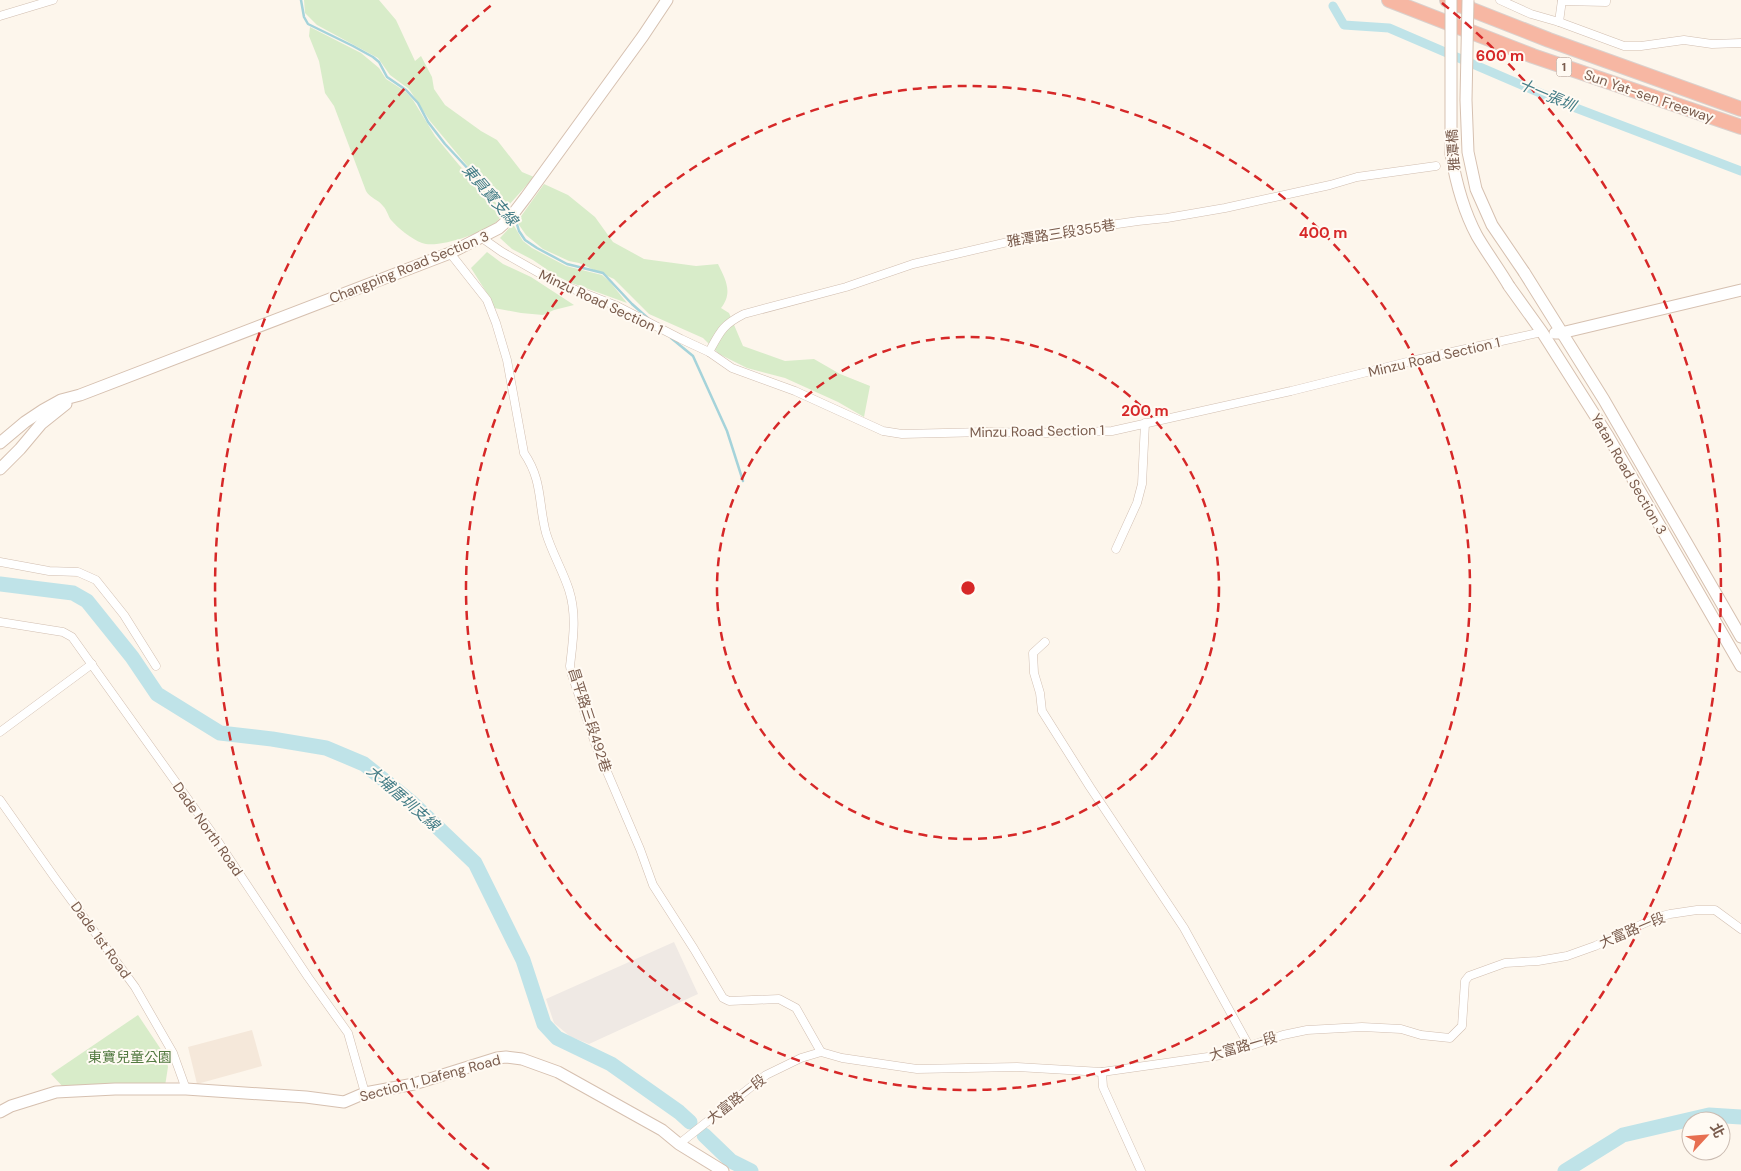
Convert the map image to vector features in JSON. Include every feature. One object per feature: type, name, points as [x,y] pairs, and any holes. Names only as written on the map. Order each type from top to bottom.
[{"type":"highway","name":"Sun Yat-sen Freeway","points":[[1389,0],[1533,56],[1741,127]]},
{"type":"highway","name":"Sun Yat-sen Freeway","points":[[1447,0],[1549,40],[1741,109]]},
{"type":"street","points":[[0,16],[53,0]]},
{"type":"street","name":"Changping Road Section 3","points":[[0,443],[25,422],[61,400],[80,395],[450,253],[500,228],[513,215],[667,0]]},
{"type":"street","name":"雅潭橋","points":[[1451,0],[1451,154],[1454,175],[1462,202],[1478,237],[1509,286]]},
{"type":"street","name":"雅潭橋","points":[[1468,0],[1466,100],[1468,143],[1476,189],[1492,225],[1524,272]]},
{"type":"street","points":[[1500,0],[1531,14],[1559,22],[1624,46],[1641,46],[1684,40],[1741,43]]},
{"type":"street","points":[[1559,22],[1562,1],[1606,2],[1606,0]]},
{"type":"street","name":"雅潭路三段355巷","points":[[709,352],[722,328],[733,319],[744,314],[846,287],[913,264],[950,254],[1034,236],[1225,208],[1330,185],[1357,177],[1436,166]]},
{"type":"street","name":"Minzu Road Section 1","points":[[482,238],[502,252],[555,282],[617,306],[709,352],[732,368],[795,391],[883,431],[902,434],[1047,433],[1112,430],[1309,387],[1411,360],[1542,332],[1561,333],[1741,290]]},
{"type":"street","name":"昌平路三段492巷","points":[[450,253],[487,300],[496,323],[507,360],[524,453],[532,465],[538,485],[546,533],[570,591],[575,622],[571,672],[596,746],[640,849],[653,885],[723,998],[729,1001],[779,999],[796,1008],[821,1052]]},
{"type":"street","name":"Yatan Road Section 3","points":[[1524,272],[1622,430],[1741,637]]},
{"type":"street","name":"Yatan Road Section 3","points":[[1509,286],[1542,332],[1608,436],[1741,666]]},
{"type":"street","name":"Changping Road Section 3","points":[[0,469],[41,424],[60,408],[80,395]]},
{"type":"street","points":[[1116,549],[1137,503],[1142,484],[1145,424]]},
{"type":"street","points":[[0,562],[49,571],[78,572],[96,580],[124,615],[156,666]]},
{"type":"street","name":"Dade North Road","points":[[0,622],[63,632],[72,637],[215,837],[308,977],[348,1033],[365,1094]]},
{"type":"street","points":[[1045,642],[1033,653],[1034,673],[1040,692],[1042,711],[1184,928],[1248,1046]]},
{"type":"street","points":[[0,732],[92,664]]},
{"type":"street","name":"Dade 1st Road","points":[[0,800],[135,987],[173,1053],[186,1090]]},
{"type":"street","name":"大富路一段","points":[[679,1144],[766,1075],[801,1058],[821,1052],[842,1058],[917,1069],[1017,1067],[1102,1072],[1222,1055],[1283,1035],[1306,1030],[1362,1027],[1401,1029],[1450,1038],[1462,1026],[1465,981],[1469,976],[1505,963],[1538,961],[1567,956],[1595,946],[1658,917],[1670,914],[1697,910],[1715,910],[1741,929]]},
{"type":"street","name":"Section 1, Dafeng Road","points":[[0,1112],[11,1106],[56,1092],[115,1089],[186,1090],[306,1097],[344,1102],[365,1094],[414,1084],[496,1058],[506,1057],[522,1059],[558,1072],[662,1130],[679,1144],[723,1171]]},
{"type":"street","points":[[1102,1072],[1103,1087],[1141,1171]]},
{"type":"shaded area","points":[[674,942],[698,994],[589,1044],[571,1037],[554,1023],[546,999]]},
{"type":"shaded area","points":[[252,1030],[262,1066],[197,1084],[188,1047]]},
{"type":"green space","points":[[304,0],[379,0],[396,20],[415,61],[421,56],[432,77],[434,89],[445,105],[497,140],[522,172],[534,177],[507,207],[470,169],[430,121],[409,89],[390,75],[378,58],[317,25],[305,13]]},
{"type":"green space","points":[[310,27],[361,53],[379,68],[386,79],[406,92],[435,136],[459,165],[504,211],[496,222],[481,231],[460,239],[429,244],[414,239],[391,220],[386,209],[366,191],[334,106],[325,93],[319,61],[309,36]]},
{"type":"green space","points":[[544,184],[568,195],[595,217],[613,242],[644,259],[696,266],[718,264],[727,286],[727,297],[721,308],[729,313],[743,346],[785,361],[814,359],[840,374],[870,386],[864,417],[838,402],[785,378],[747,368],[719,354],[703,338],[649,314],[614,279],[543,249],[526,235],[517,222]]},
{"type":"green space","points":[[513,224],[523,241],[532,248],[566,266],[602,275],[627,303],[569,282],[512,249],[500,238]]},
{"type":"green space","points":[[487,252],[503,264],[531,277],[574,305],[543,315],[494,308],[490,298],[471,268]]},
{"type":"green space","name":"東寶兒童公園","points":[[138,1015],[166,1057],[168,1067],[165,1086],[64,1088],[51,1074]]},
{"type":"waterway","name":"東員寶支線","points":[[301,0],[304,17],[308,24],[353,46],[379,62],[387,77],[406,90],[418,103],[428,122],[445,144],[510,214]]},
{"type":"waterway","name":"十一張圳","points":[[1333,6],[1344,25],[1389,28],[1568,105],[1741,171]]},
{"type":"waterway","name":"東員寶支線","points":[[513,218],[525,240],[567,264],[603,273],[650,320]]},
{"type":"waterway","name":"東員寶支線","points":[[671,338],[693,356],[727,431],[743,481]]},
{"type":"waterway","name":"大埔厝圳支線","points":[[0,584],[73,593],[87,601],[132,657],[157,694],[220,733],[326,748],[364,764],[410,801],[475,863],[523,960],[544,1024],[557,1038],[611,1064],[679,1112],[690,1122]]},
{"type":"waterway","points":[[1565,1171],[1623,1135],[1709,1115],[1741,1117]]},
{"type":"waterway","points":[[704,1135],[731,1161],[751,1171]]}]
